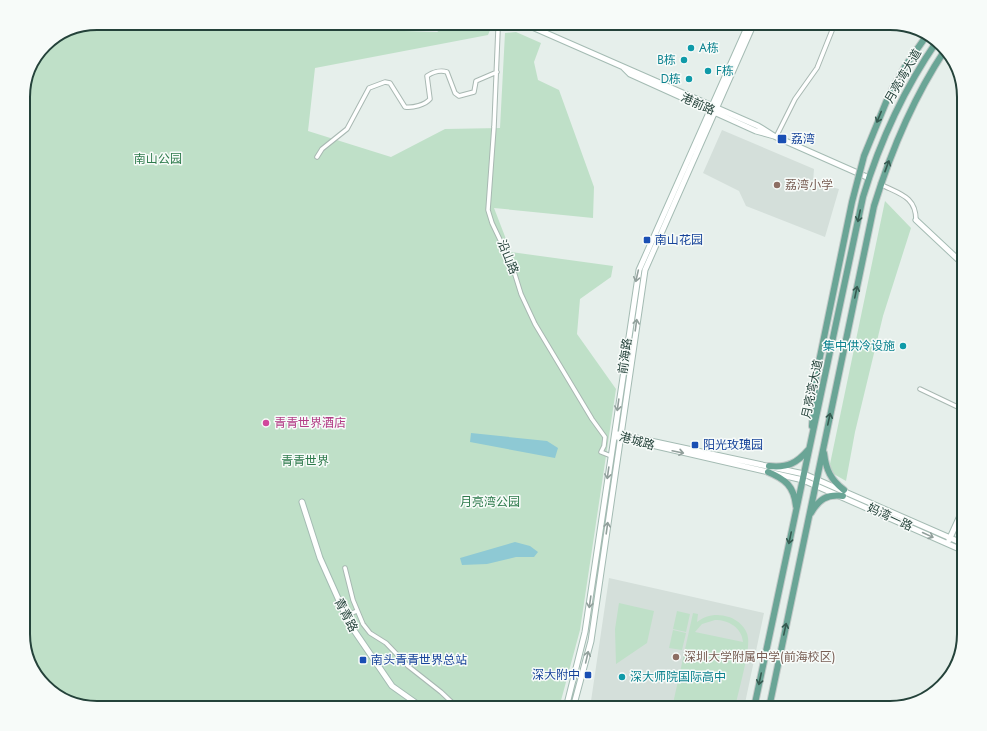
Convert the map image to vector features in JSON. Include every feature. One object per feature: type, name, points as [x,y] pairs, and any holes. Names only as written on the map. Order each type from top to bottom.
[{"type":"main road","points":[[768,469],[791,465],[801,458],[812,442],[816,376],[852,202],[864,156],[889,95],[906,65],[924,39]]},
{"type":"main road","name":"月亮湾大道","points":[[755,701],[803,477],[812,442],[860,210],[869,178],[896,109],[933,46]]},
{"type":"main road","name":"月亮湾大道","points":[[770,701],[874,206],[880,184],[894,148],[917,96],[942,55]]},
{"type":"main road","points":[[808,520],[817,503],[821,499],[827,496],[843,493],[828,473],[825,461],[824,443]]},
{"type":"main road","points":[[768,469],[789,484],[794,496],[795,515]]},
{"type":"street","name":"沿山路","points":[[498,30],[497,72],[488,210],[492,223],[512,264],[521,294],[535,324],[592,419],[605,437],[604,446],[601,452],[611,456]]},
{"type":"street","name":"港前路","points":[[539,30],[624,68],[632,69],[713,109],[758,126],[775,136],[869,178]]},
{"type":"street","name":"前海路","points":[[575,701],[590,641],[646,264],[746,30]]},
{"type":"street","name":"前海路","points":[[568,701],[582,652],[638,270],[751,30]]},
{"type":"street","points":[[775,136],[795,99],[817,68],[832,30]]},
{"type":"street","points":[[316,157],[322,149],[348,130],[369,88],[385,82],[390,83],[405,107],[410,108],[427,103],[430,99],[427,76],[431,73],[443,71],[447,72],[455,93],[459,96],[471,94],[474,92],[476,82],[485,76],[497,72]]},
{"type":"street","points":[[880,184],[911,201],[916,209],[916,220],[957,258]]},
{"type":"street","points":[[920,389],[957,407]]},
{"type":"street","name":"港城路","points":[[614,435],[620,433],[816,481]]},
{"type":"street","name":"港城路","points":[[614,435],[620,439],[768,469]]},
{"type":"street","name":"妈湾一路","points":[[816,481],[957,541]]},
{"type":"street","name":"妈湾一路","points":[[843,493],[957,548]]},
{"type":"street","name":"青青路","points":[[302,502],[320,558],[344,616],[392,686],[413,701]]},
{"type":"street","points":[[947,544],[957,522]]},
{"type":"street","points":[[344,568],[357,611],[363,624],[370,633],[386,643],[408,666],[451,701]]},
{"type":"street","points":[[344,616],[357,611]]},
{"type":"shaded area","name":"荔湾小学","points":[[722,130],[814,169],[813,182],[839,189],[825,237],[746,206],[739,191],[703,173]]},
{"type":"shaded area","name":"深圳大学附属中学(前海校区)","points":[[609,578],[764,613],[745,701],[591,701]]},
{"type":"green space","points":[[97,30],[404,30],[437,32],[440,30],[490,30],[488,35],[315,68],[308,131],[391,157],[445,129],[500,128],[505,33],[516,32],[541,43],[534,62],[538,80],[559,90],[594,187],[593,218],[494,208],[511,252],[613,266],[611,277],[580,299],[577,334],[616,389],[580,630],[561,701],[97,701],[84,700],[67,694],[56,687],[47,678],[37,664],[32,651],[30,638],[30,93],[35,71],[41,60],[60,41],[71,35],[84,31]]},
{"type":"green space","points":[[885,201],[911,228],[883,316],[855,432],[846,481],[832,473],[830,464]]},
{"type":"green space","points":[[619,603],[654,611],[647,643],[616,664],[615,629]]},
{"type":"green space","points":[[677,611],[690,614],[686,632],[673,629]]},
{"type":"green space","points":[[693,613],[698,614],[697,622],[708,616],[716,615],[729,617],[739,622],[746,631],[748,638],[746,662],[737,701],[674,701]],"holes":[[[715,620],[725,621],[737,629],[743,642],[695,632],[702,624]]]},
{"type":"green space","points":[[673,630],[686,633],[682,650],[669,648]]},
{"type":"water","points":[[471,433],[547,441],[558,448],[555,458],[470,442]]},
{"type":"water","points":[[515,542],[530,546],[538,552],[534,557],[516,557],[487,564],[462,565],[460,558]]},
{"type":"place","name":"A栋","points":[[691,48]]},
{"type":"place","name":"B栋","points":[[684,60]]},
{"type":"place","name":"F栋","points":[[708,71]]},
{"type":"place","name":"D栋","points":[[689,79]]},
{"type":"place","name":"荔湾","points":[[782,139]]},
{"type":"place","name":"荔湾小学","points":[[777,185]]},
{"type":"place","name":"南山花园","points":[[647,240]]},
{"type":"place","name":"集中供冷设施","points":[[903,346]]},
{"type":"place","name":"青青世界酒店","points":[[266,423]]},
{"type":"place","name":"阳光玫瑰园","points":[[695,445]]},
{"type":"place","name":"深圳大学附属中学(前海校区)","points":[[676,657]]},
{"type":"place","name":"南头青青世界总站","points":[[363,660]]},
{"type":"place","name":"深大附中","points":[[588,675]]},
{"type":"place","name":"深大师院国际高中","points":[[622,677]]},
{"type":"park label","name":"南山公园","points":[[158,159]]},
{"type":"park label","name":"青青世界","points":[[305,461]]},
{"type":"park label","name":"月亮湾公园","points":[[490,502]]}]
